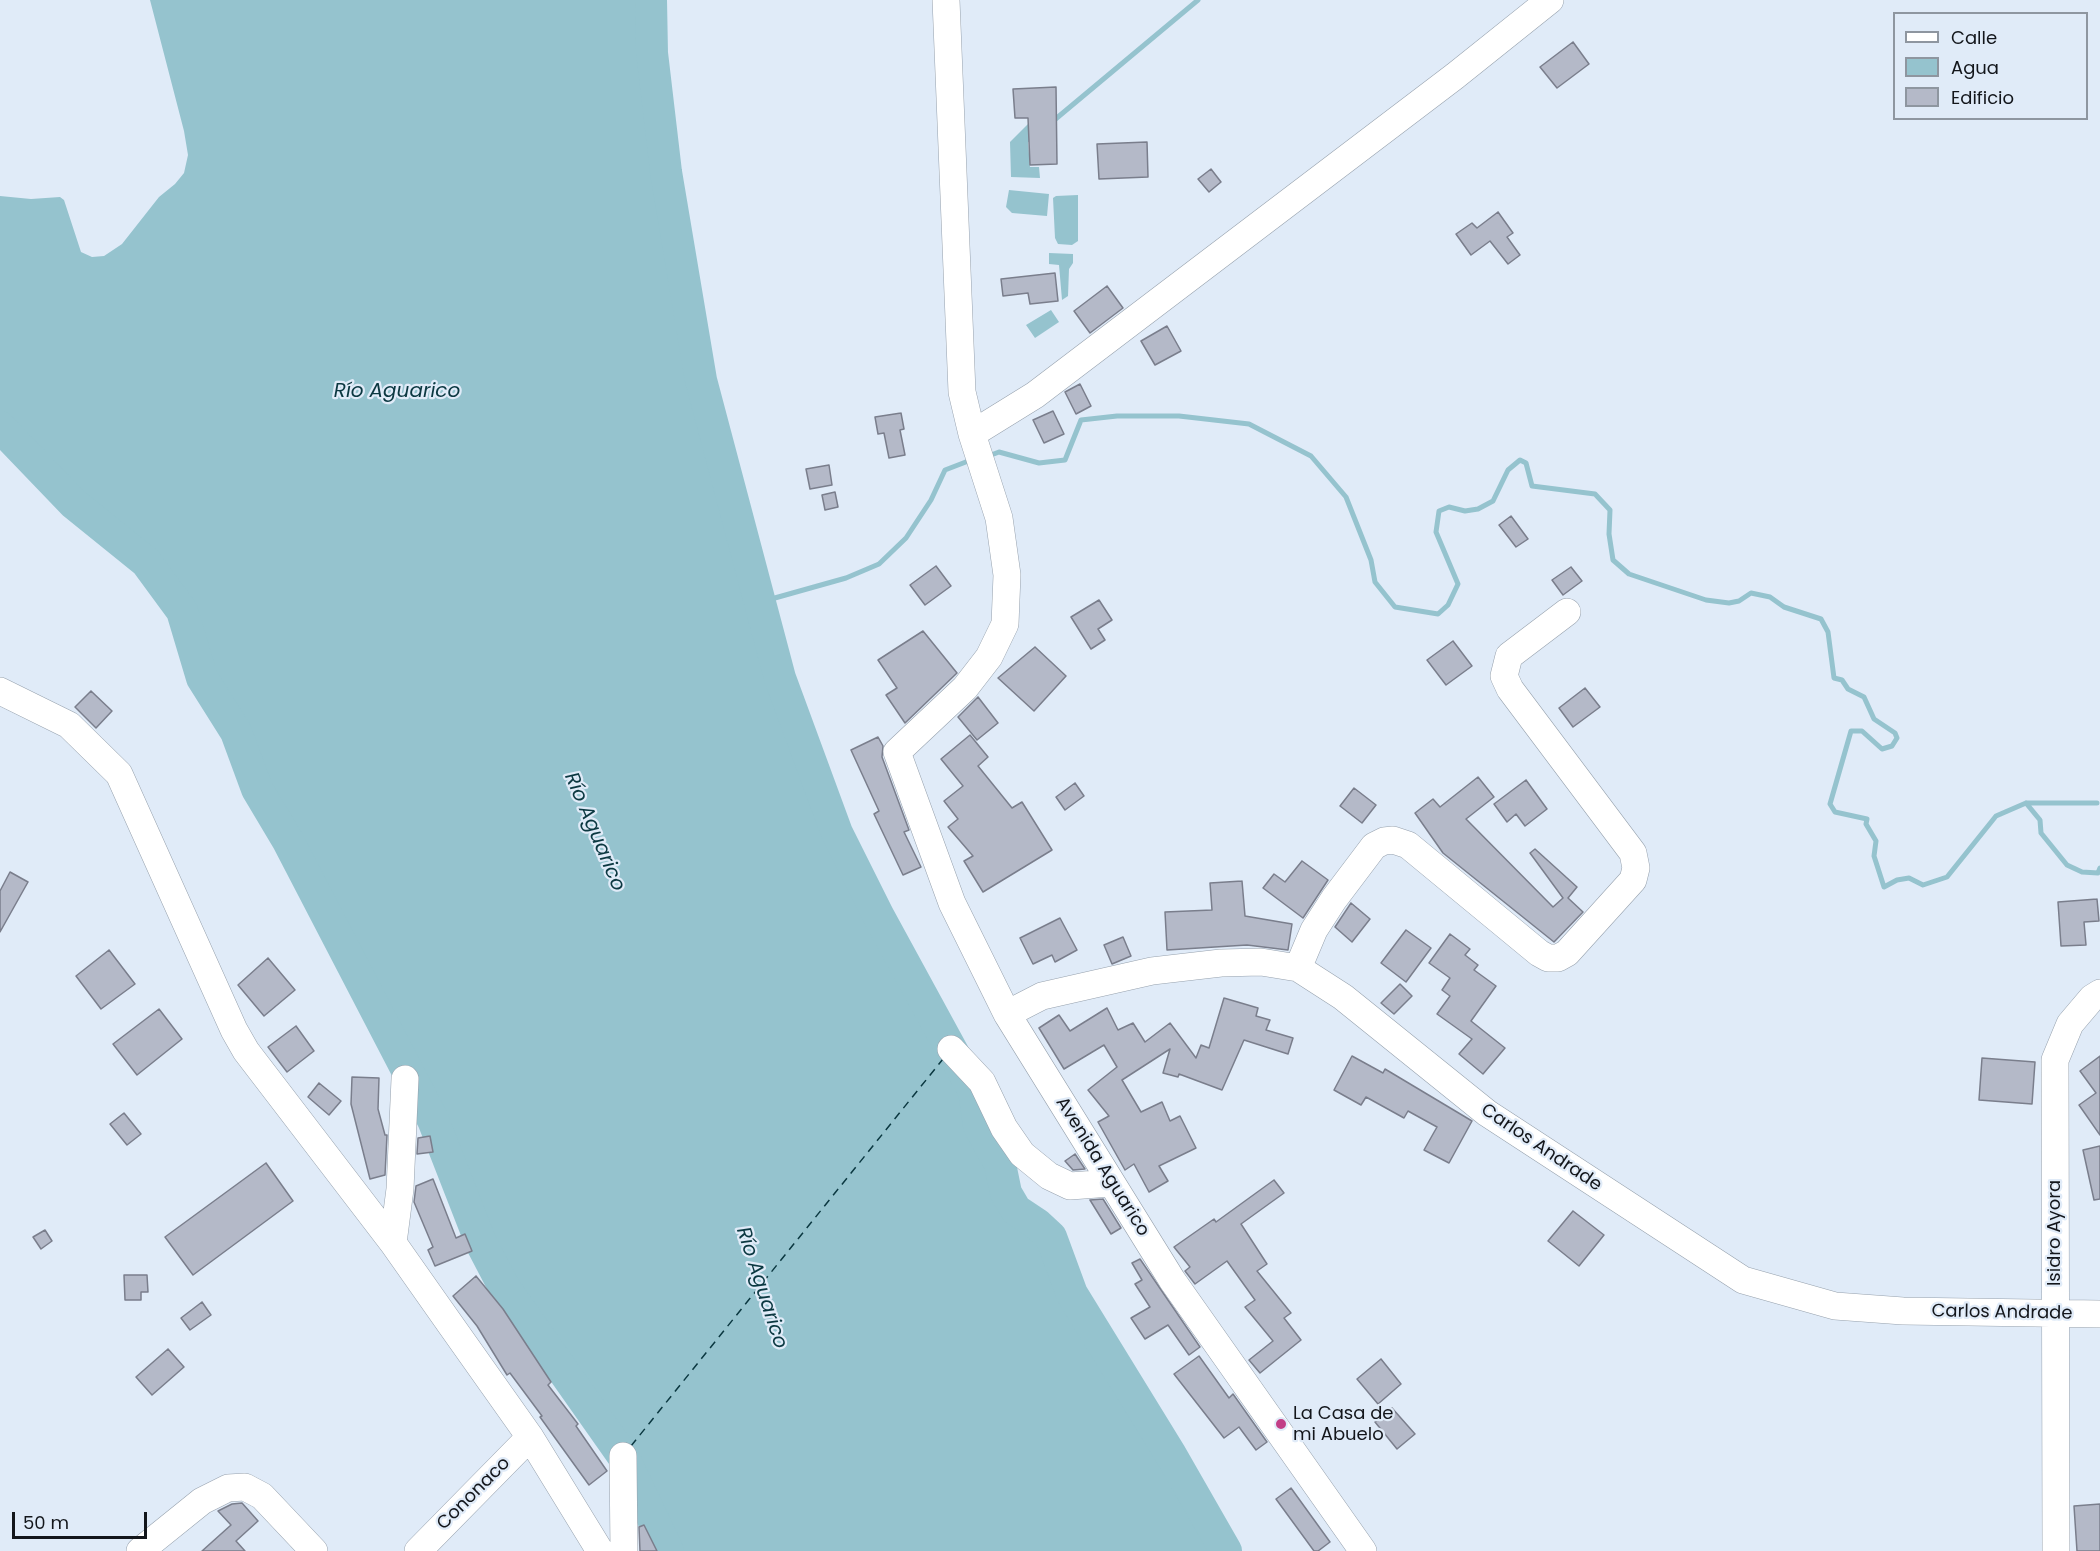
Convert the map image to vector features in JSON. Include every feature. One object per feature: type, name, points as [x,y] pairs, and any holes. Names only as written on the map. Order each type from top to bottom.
[{"type":"street","points":[[946,0],[962,392],[972,434],[1035,395],[1445,84],[1551,0]]},
{"type":"street","name":"Avenida Aguarico","points":[[972,434],[999,518],[1007,575],[1005,624],[989,657],[965,688],[897,752],[952,903],[1007,1014],[1172,1280],[1363,1551]]},
{"type":"street","points":[[1298,968],[1314,930],[1334,899],[1370,851],[1384,841],[1401,841],[1408,845],[1548,958],[1558,958],[1567,953],[1633,880],[1636,868],[1633,853],[1510,689],[1504,676],[1509,656],[1567,612]]},
{"type":"street","points":[[0,691],[69,725],[119,774],[234,1030],[246,1051],[393,1243],[530,1437],[600,1551]]},
{"type":"street","name":"Carlos Andrade","points":[[1007,1014],[1042,996],[1152,971],[1221,963],[1261,962],[1298,968],[1343,997],[1487,1113],[1743,1280],[1835,1306],[1903,1311],[2100,1314]]},
{"type":"street","name":"Isidro Ayora","points":[[2056,1551],[2055,1060],[2070,1024],[2092,998],[2100,993]]},
{"type":"street","points":[[951,1049],[982,1082],[1004,1128],[1022,1154],[1049,1176],[1070,1186],[1111,1183]]},
{"type":"street","points":[[393,1243],[400,1189],[405,1079]]},
{"type":"street","name":"Cononaco","points":[[418,1551],[530,1437]]},
{"type":"street","points":[[623,1456],[624,1551]]},
{"type":"street","points":[[140,1551],[202,1501],[228,1488],[245,1487],[262,1496],[314,1551]]},
{"type":"water","name":"Río Aguarico","points":[[150,0],[651,0],[652,53],[666,172],[701,380],[780,678],[837,833],[878,915],[974,1091],[979,1126],[1000,1164],[1006,1193],[1016,1210],[1051,1237],[1072,1294],[1171,1455],[1226,1551],[668,1551],[623,1456],[504,1287],[481,1243],[433,1120],[288,841],[257,789],[236,732],[202,678],[182,611],[146,562],[73,503],[0,427],[0,196],[31,199],[60,197],[64,200],[81,252],[92,257],[104,256],[122,244],[159,197],[184,173],[188,155],[184,131]]},
{"type":"water","points":[[1053,118],[1057,140],[1028,142],[1030,167],[1039,167],[1040,178],[1011,177],[1010,142],[1032,120]]},
{"type":"water","points":[[1009,190],[1049,194],[1047,216],[1012,213],[1006,207]]},
{"type":"water","points":[[1078,195],[1078,241],[1072,245],[1058,244],[1055,238],[1053,198]]},
{"type":"water","points":[[1049,253],[1073,254],[1073,263],[1069,269],[1068,296],[1062,300],[1059,265],[1049,264]]},
{"type":"water","points":[[1051,310],[1059,322],[1035,338],[1026,325]]},
{"type":"building","points":[[1573,42],[1589,64],[1557,88],[1540,67]]},
{"type":"building","points":[[1056,87],[1057,164],[1030,165],[1028,118],[1015,118],[1013,89]]},
{"type":"building","points":[[1147,142],[1148,177],[1099,179],[1097,144]]},
{"type":"building","points":[[1211,169],[1221,182],[1209,192],[1198,179]]},
{"type":"building","points":[[1498,212],[1513,233],[1507,237],[1520,255],[1508,264],[1490,241],[1471,255],[1456,234],[1472,223],[1477,228]]},
{"type":"building","points":[[1055,273],[1058,301],[1030,304],[1028,293],[1003,296],[1001,279]]},
{"type":"building","points":[[1107,286],[1123,308],[1090,333],[1074,311]]},
{"type":"building","points":[[1167,326],[1181,351],[1155,365],[1141,341]]},
{"type":"building","points":[[1080,384],[1091,406],[1076,414],[1065,392]]},
{"type":"building","points":[[1053,411],[1064,434],[1044,443],[1033,420]]},
{"type":"building","points":[[901,413],[904,429],[900,430],[905,455],[889,458],[884,433],[878,434],[875,417]]},
{"type":"building","points":[[829,465],[832,485],[810,489],[806,469]]},
{"type":"building","points":[[835,492],[838,507],[825,510],[822,495]]},
{"type":"building","points":[[1511,516],[1528,539],[1516,547],[1499,525]]},
{"type":"building","points":[[936,566],[951,586],[925,605],[910,585]]},
{"type":"building","points":[[1571,567],[1582,581],[1563,595],[1552,580]]},
{"type":"building","points":[[1099,600],[1112,620],[1098,629],[1105,640],[1091,649],[1071,617]]},
{"type":"building","points":[[923,631],[957,673],[905,723],[886,695],[897,688],[878,660]]},
{"type":"building","points":[[1453,641],[1472,666],[1446,685],[1427,660]]},
{"type":"building","points":[[1035,647],[1066,676],[1034,711],[998,678]]},
{"type":"building","points":[[1585,688],[1600,707],[1573,727],[1559,708]]},
{"type":"building","points":[[91,691],[112,711],[96,728],[75,707]]},
{"type":"building","points":[[978,697],[998,723],[977,740],[958,717]]},
{"type":"building","points":[[970,735],[988,757],[978,766],[1012,808],[1022,802],[1052,850],[983,892],[964,861],[973,856],[948,827],[958,819],[944,801],[963,786],[941,759]]},
{"type":"building","points":[[878,737],[883,746],[882,757],[909,830],[904,832],[921,867],[903,875],[874,814],[879,811],[851,750]]},
{"type":"building","points":[[1478,777],[1494,797],[1466,819],[1553,907],[1563,898],[1530,853],[1535,849],[1577,887],[1568,898],[1583,912],[1554,942],[1443,853],[1415,813],[1433,799],[1440,807]]},
{"type":"building","points":[[1526,780],[1547,809],[1525,826],[1516,814],[1507,822],[1494,804]]},
{"type":"building","points":[[1075,783],[1084,796],[1065,810],[1056,797]]},
{"type":"building","points":[[1354,788],[1376,805],[1362,823],[1340,806]]},
{"type":"building","points":[[1302,861],[1328,880],[1303,918],[1263,888],[1274,874],[1285,882]]},
{"type":"building","points":[[10,872],[28,882],[0,932],[0,891]]},
{"type":"building","points":[[1242,881],[1245,916],[1292,924],[1288,950],[1247,945],[1167,950],[1165,912],[1212,910],[1210,883]]},
{"type":"building","points":[[2097,899],[2099,921],[2084,922],[2086,945],[2061,946],[2058,902]]},
{"type":"building","points":[[1351,903],[1370,919],[1352,942],[1335,927]]},
{"type":"building","points":[[1060,918],[1077,950],[1055,962],[1052,955],[1033,964],[1020,938]]},
{"type":"building","points":[[1406,930],[1431,948],[1406,982],[1381,963]]},
{"type":"building","points":[[1450,934],[1470,949],[1465,955],[1478,965],[1474,970],[1496,986],[1471,1021],[1505,1048],[1483,1074],[1459,1054],[1472,1039],[1437,1014],[1450,996],[1442,990],[1450,978],[1429,963]]},
{"type":"building","points":[[1123,937],[1131,956],[1112,964],[1104,945]]},
{"type":"building","points":[[109,950],[135,984],[101,1009],[76,976]]},
{"type":"building","points":[[268,958],[295,990],[264,1016],[238,985]]},
{"type":"building","points":[[1400,984],[1412,996],[1394,1014],[1381,1003]]},
{"type":"building","points":[[1224,998],[1258,1008],[1256,1016],[1270,1020],[1266,1030],[1293,1038],[1288,1054],[1244,1040],[1222,1090],[1179,1074],[1178,1077],[1163,1073],[1170,1049],[1122,1080],[1141,1112],[1162,1102],[1170,1121],[1180,1116],[1196,1148],[1159,1166],[1168,1181],[1149,1192],[1134,1164],[1125,1170],[1098,1122],[1109,1116],[1088,1090],[1117,1067],[1104,1045],[1064,1069],[1039,1028],[1059,1015],[1070,1031],[1107,1008],[1118,1030],[1133,1023],[1145,1042],[1170,1023],[1196,1058],[1201,1045],[1209,1048]]},
{"type":"building","points":[[159,1009],[182,1039],[137,1075],[113,1044]]},
{"type":"building","points":[[296,1026],[314,1051],[287,1072],[268,1047]]},
{"type":"building","points":[[1352,1056],[1383,1073],[1385,1069],[1472,1121],[1449,1163],[1424,1150],[1437,1127],[1408,1111],[1404,1118],[1366,1097],[1361,1105],[1334,1090]]},
{"type":"building","points":[[2100,1056],[2100,1135],[2079,1105],[2096,1093],[2080,1071]]},
{"type":"building","points":[[1982,1058],[2035,1062],[2032,1104],[1979,1100]]},
{"type":"building","points":[[352,1077],[379,1078],[378,1109],[385,1135],[387,1135],[385,1175],[370,1179],[351,1104]]},
{"type":"building","points":[[319,1083],[341,1101],[329,1115],[308,1097]]},
{"type":"building","points":[[124,1113],[141,1134],[127,1145],[110,1124]]},
{"type":"building","points":[[430,1136],[433,1152],[417,1154],[418,1138]]},
{"type":"building","points":[[2100,1146],[2100,1199],[2094,1200],[2083,1150]]},
{"type":"building","points":[[1075,1154],[1085,1169],[1073,1170],[1065,1161]]},
{"type":"building","points":[[266,1163],[293,1201],[193,1275],[165,1237]]},
{"type":"building","points":[[433,1179],[456,1238],[465,1234],[472,1251],[435,1266],[428,1250],[433,1247],[414,1202],[416,1186]]},
{"type":"building","points":[[1274,1180],[1284,1193],[1241,1224],[1267,1264],[1257,1271],[1291,1313],[1284,1318],[1301,1340],[1260,1373],[1249,1360],[1273,1341],[1245,1307],[1255,1300],[1227,1261],[1195,1284],[1185,1271],[1190,1267],[1174,1247],[1214,1219],[1216,1222]]},
{"type":"building","points":[[1103,1199],[1121,1228],[1111,1234],[1090,1200]]},
{"type":"building","points":[[1573,1211],[1604,1235],[1579,1266],[1548,1241]]},
{"type":"building","points":[[45,1230],[52,1241],[41,1249],[33,1237]]},
{"type":"building","points":[[1140,1259],[1200,1347],[1189,1355],[1168,1325],[1145,1339],[1131,1318],[1150,1307],[1135,1284],[1142,1280],[1132,1263]]},
{"type":"building","points":[[124,1275],[147,1275],[148,1292],[141,1292],[141,1300],[125,1300]]},
{"type":"building","points":[[476,1276],[503,1309],[551,1382],[548,1385],[578,1424],[576,1426],[607,1471],[589,1485],[510,1373],[507,1375],[477,1326],[453,1296]]},
{"type":"building","points":[[202,1302],[211,1315],[190,1330],[181,1318]]},
{"type":"building","points":[[168,1349],[184,1367],[152,1395],[136,1377]]},
{"type":"building","points":[[1199,1356],[1229,1398],[1233,1394],[1267,1442],[1256,1450],[1239,1427],[1224,1438],[1174,1374]]},
{"type":"building","points":[[1381,1359],[1401,1384],[1378,1404],[1357,1379]]},
{"type":"building","points":[[1392,1408],[1415,1434],[1397,1449],[1375,1422]]},
{"type":"building","points":[[1291,1488],[1330,1542],[1318,1551],[1314,1551],[1276,1499]]},
{"type":"building","points":[[242,1503],[258,1521],[236,1541],[245,1551],[202,1551],[231,1525],[218,1511],[232,1504]]},
{"type":"building","points":[[2100,1504],[2100,1551],[2077,1551],[2074,1506]]},
{"type":"building","points":[[644,1525],[657,1551],[640,1551],[639,1527]]},
{"type":"waterway","points":[[651,0],[652,53],[666,172],[701,380],[780,678],[837,833],[878,915],[974,1091],[979,1126],[1000,1164],[1006,1193],[1016,1210],[1051,1237],[1072,1294],[1171,1455],[1226,1551]]},
{"type":"waterway","points":[[1052,122],[1198,0]]},
{"type":"waterway","points":[[986,457],[999,452],[1039,463],[1065,460],[1081,420],[1117,416],[1179,416],[1249,424],[1311,456],[1346,497],[1371,560],[1375,582],[1395,607],[1438,614],[1448,605],[1458,584],[1436,532],[1439,511],[1449,507],[1465,511],[1478,509],[1493,501],[1508,470],[1520,460],[1526,463],[1532,486],[1595,494],[1610,510],[1609,534],[1613,560],[1629,574],[1706,600],[1729,603],[1739,601],[1751,593],[1770,597],[1784,607],[1821,619],[1828,632],[1834,678],[1842,680],[1848,689],[1864,697],[1874,719],[1895,733],[1897,738],[1892,746],[1882,749],[1862,731],[1851,731],[1830,804],[1835,812],[1867,819],[1866,824],[1876,841],[1874,856],[1884,887],[1897,880],[1909,878],[1923,885],[1947,877],[1996,816],[2026,803],[2097,803]]},
{"type":"waterway","points":[[0,427],[73,503],[146,562],[182,611],[202,678],[236,732],[257,789],[288,841],[433,1120],[481,1243],[504,1287],[623,1456],[668,1551]]},
{"type":"waterway","points":[[757,603],[846,578],[879,564],[906,538],[931,500],[945,470],[971,460]]},
{"type":"waterway","points":[[2026,803],[2040,820],[2041,833],[2067,865],[2082,872],[2098,873],[2100,868]]},
{"type":"ferry route","points":[[631,1446],[943,1059]]},
{"type":"place","name":"La Casa de mi Abuelo","points":[[1281,1424]]}]
